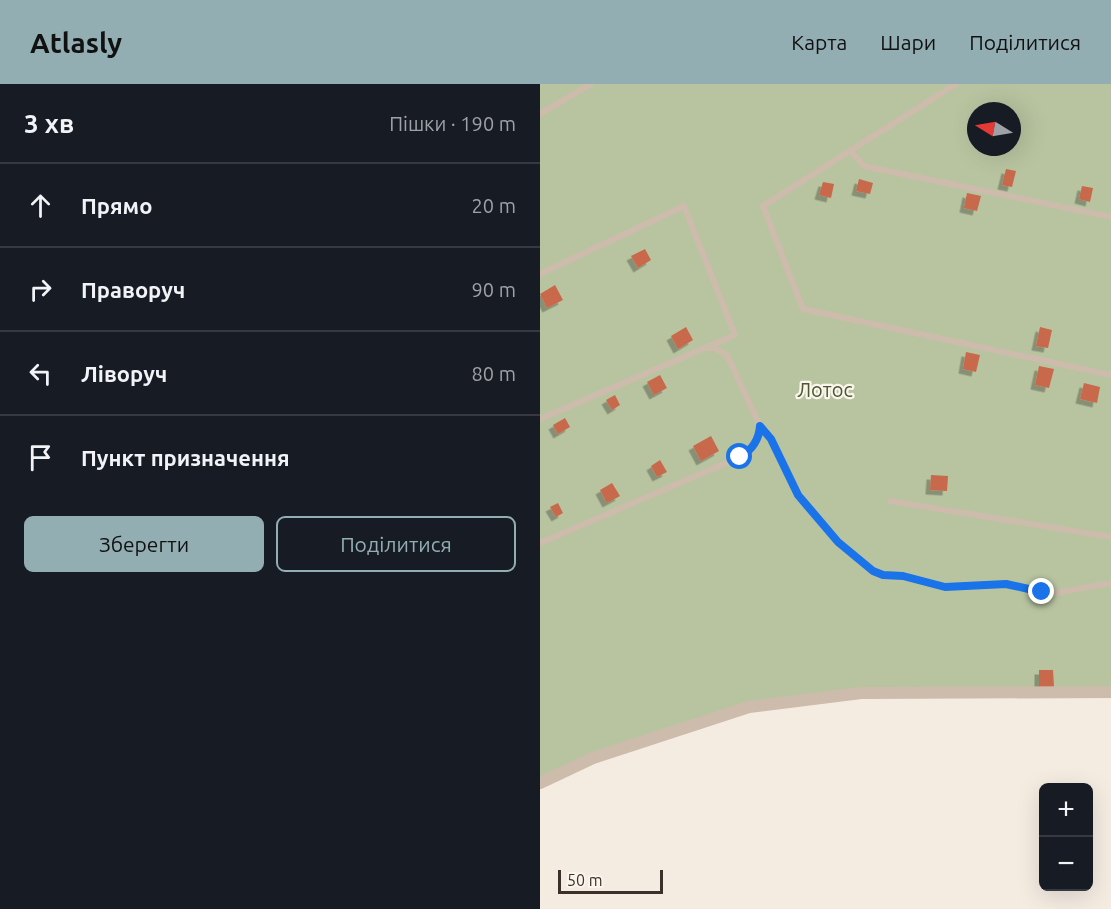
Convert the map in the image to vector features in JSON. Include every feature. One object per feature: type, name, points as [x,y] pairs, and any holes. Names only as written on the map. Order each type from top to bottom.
[{"type":"street","points":[[540,783],[593,758],[749,707],[861,693],[1111,692]]},
{"type":"lane","points":[[956,84],[763,206],[803,309],[1111,375]]},
{"type":"lane","points":[[540,114],[586,85]]},
{"type":"lane","points":[[851,151],[864,166],[1111,217]]},
{"type":"lane","points":[[540,274],[684,206],[735,335],[540,418]]},
{"type":"lane","points":[[706,347],[715,348],[727,355],[760,426],[771,439],[798,495],[838,542],[873,571],[945,587],[1006,584],[1054,593],[1111,583]]},
{"type":"lane","points":[[540,543],[740,457],[754,445],[759,436],[760,426]]},
{"type":"lane","points":[[890,501],[1111,537]]},
{"type":"green space","name":"Лотос","points":[[540,84],[1111,84],[1111,692],[861,693],[749,707],[540,783]]},
{"type":"building","points":[[1006,169],[1016,171],[1012,187],[1002,185]]},
{"type":"building","points":[[859,179],[873,183],[870,194],[856,191]]},
{"type":"building","points":[[823,182],[834,184],[831,198],[819,195]]},
{"type":"building","points":[[1082,186],[1093,188],[1090,202],[1079,199]]},
{"type":"building","points":[[967,193],[981,196],[977,211],[964,208]]},
{"type":"building","points":[[645,249],[651,260],[638,268],[631,256]]},
{"type":"building","points":[[555,285],[563,300],[547,308],[540,294]]},
{"type":"building","points":[[686,327],[693,340],[678,349],[671,336]]},
{"type":"building","points":[[1040,327],[1052,330],[1048,348],[1036,346]]},
{"type":"building","points":[[966,352],[980,355],[976,372],[963,369]]},
{"type":"building","points":[[1039,366],[1054,369],[1049,388],[1035,385]]},
{"type":"building","points":[[660,375],[667,388],[654,395],[647,382]]},
{"type":"building","points":[[1084,383],[1100,387],[1097,403],[1080,399]]},
{"type":"building","points":[[615,395],[620,405],[612,410],[606,400]]},
{"type":"building","points":[[565,418],[570,427],[558,434],[553,425]]},
{"type":"building","points":[[711,436],[719,451],[701,461],[693,446]]},
{"type":"building","points":[[660,460],[667,472],[657,477],[651,466]]},
{"type":"building","points":[[931,475],[948,476],[947,491],[930,490]]},
{"type":"building","points":[[612,483],[620,496],[607,503],[600,490]]},
{"type":"building","points":[[558,503],[563,513],[556,517],[550,507]]},
{"type":"building","points":[[1039,670],[1053,670],[1054,687],[1039,687]]},
{"type":"route","points":[[740,457],[754,445],[759,436],[760,426],[771,439],[798,495],[838,542],[873,571],[945,587],[1006,584],[1042,592]]}]
